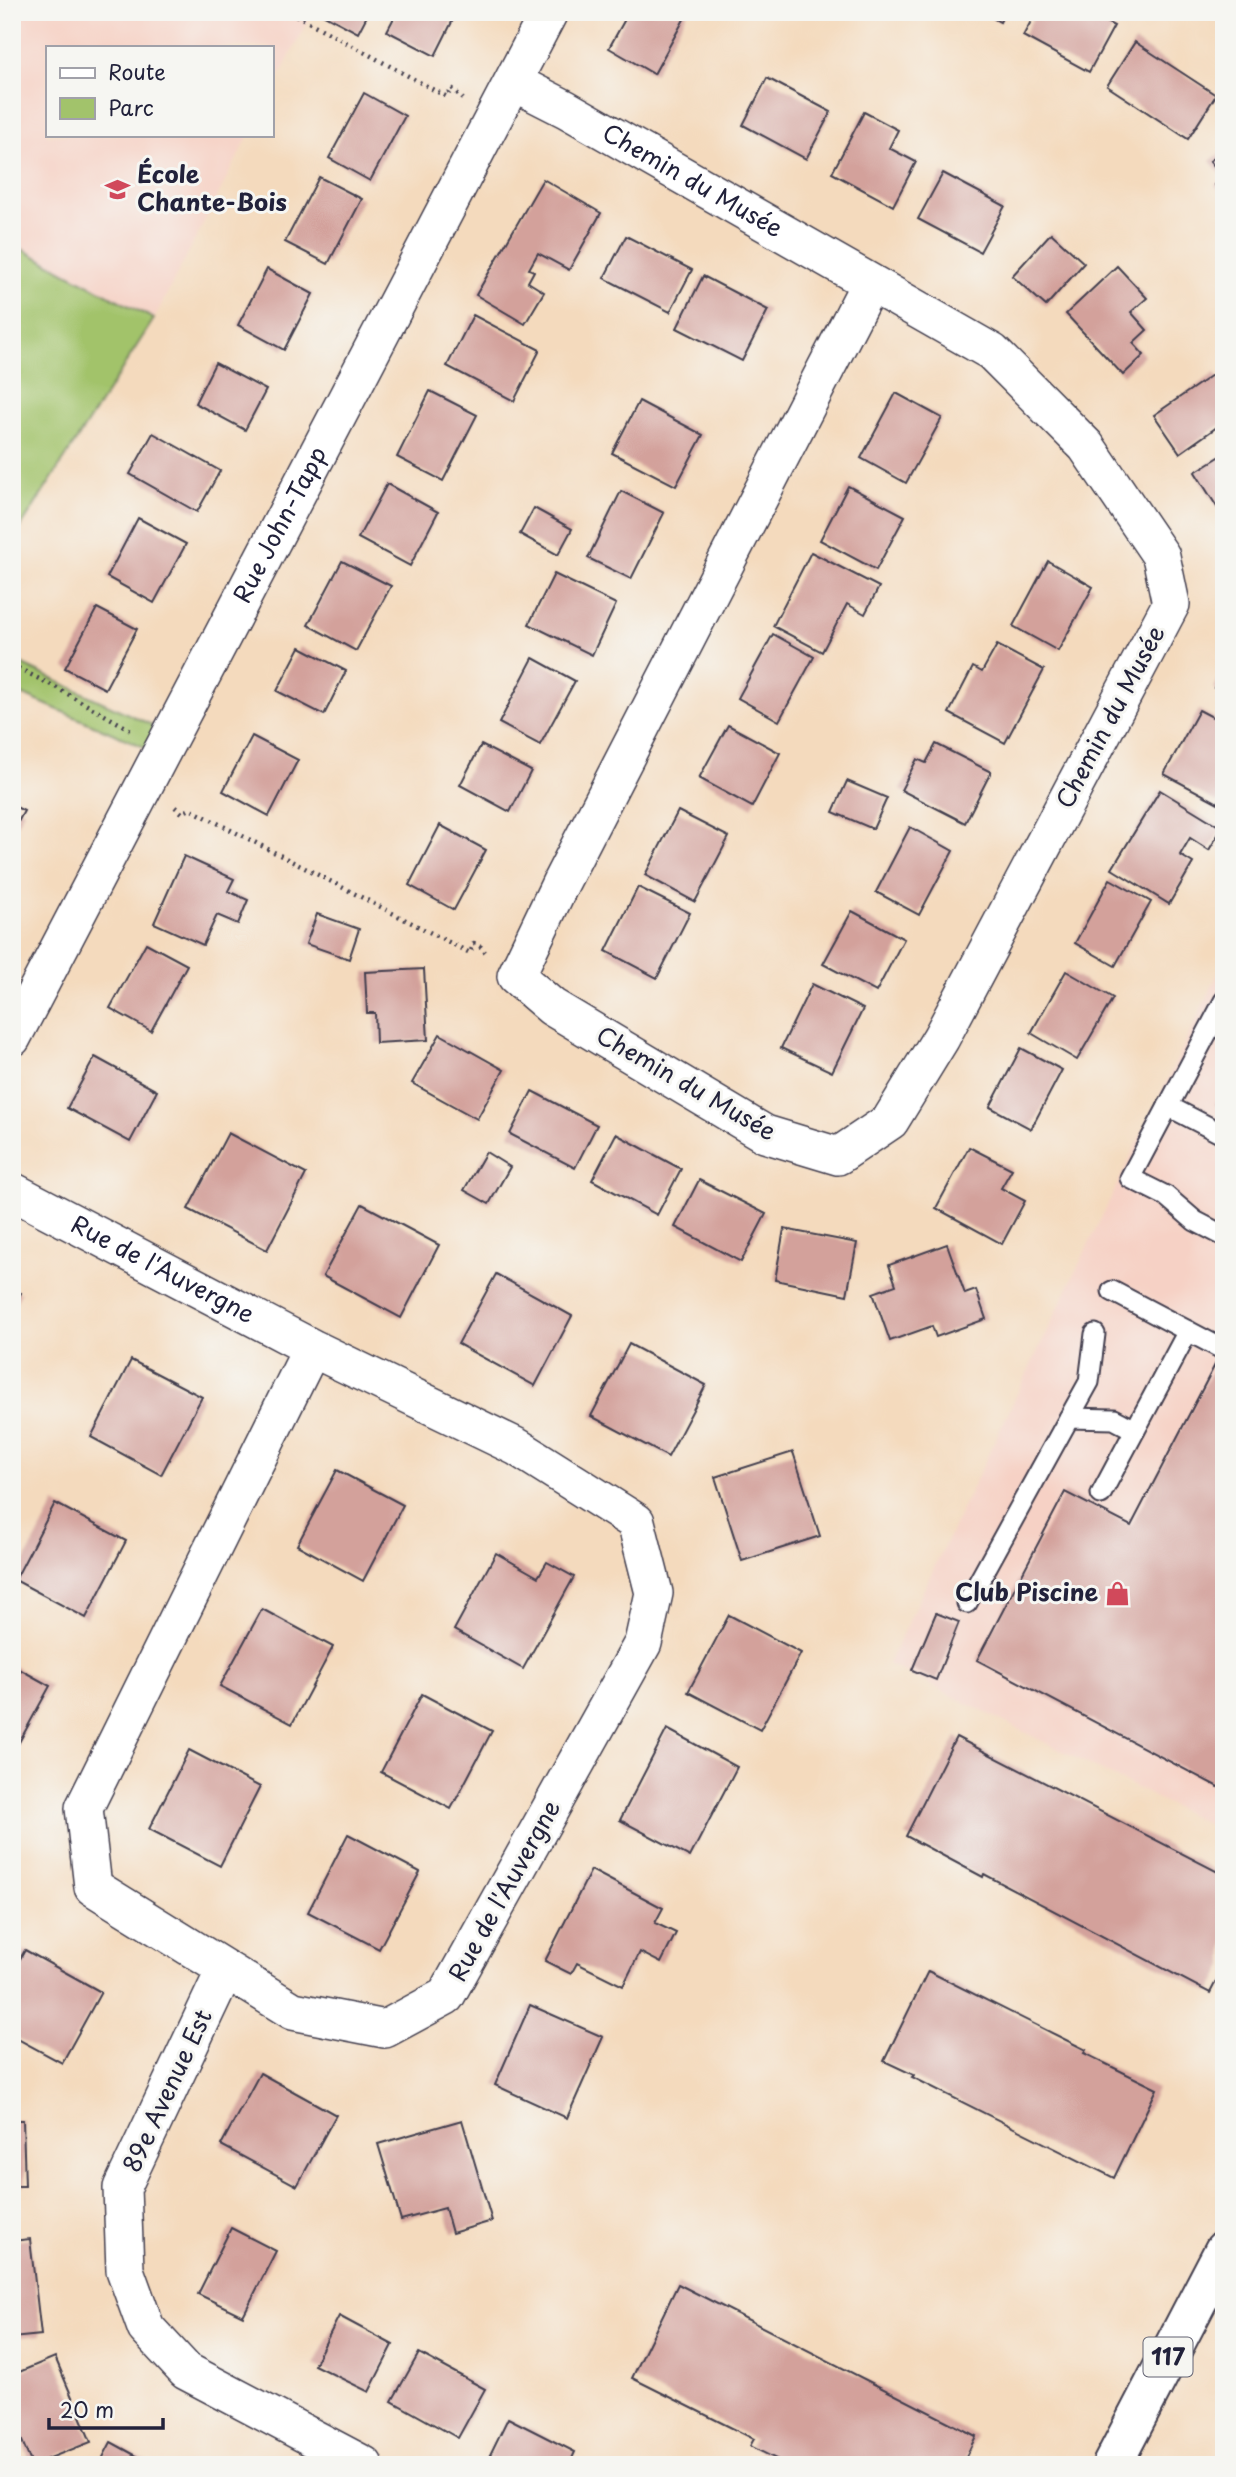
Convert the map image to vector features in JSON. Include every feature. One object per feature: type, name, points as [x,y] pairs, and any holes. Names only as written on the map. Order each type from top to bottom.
[{"type":"main road","name":"117","points":[[1112,2465],[1224,2250]]},
{"type":"street","name":"Rue John-Tapp","points":[[12,1038],[549,12]]},
{"type":"street","name":"Chemin du Musée","points":[[513,82],[566,109],[992,352],[1086,446],[1161,556],[1171,604],[941,1038],[890,1121],[838,1156],[765,1134],[552,1007],[516,976],[561,882],[870,283]]},
{"type":"street","name":"Rue de l'Auvergne","points":[[12,1191],[312,1348],[517,1447],[636,1522],[654,1593],[643,1643],[446,1996],[385,2029],[293,2011],[93,1887],[84,1808],[312,1348]]},
{"type":"street","name":"89e Avenue Est","points":[[225,1970],[122,2188],[125,2270],[146,2328],[186,2371],[364,2465]]},
{"type":"lane","points":[[1224,1001],[1130,1178],[1166,1196],[1195,1221],[1224,1236]]},
{"type":"lane","points":[[1168,1106],[1224,1135]]},
{"type":"lane","points":[[1112,1291],[1224,1350]]},
{"type":"lane","points":[[1101,1494],[1188,1331]]},
{"type":"lane","points":[[967,1603],[1089,1382],[1095,1334]]},
{"type":"lane","points":[[1069,1418],[1114,1419],[1135,1430]]},
{"type":"path","points":[[290,12],[447,97],[452,88],[467,106]]},
{"type":"path","points":[[12,665],[138,734]]},
{"type":"path","points":[[166,799],[182,813],[190,810],[470,953],[474,943],[491,959]]},
{"type":"shaded area","name":"École Chante-Bois","points":[[12,12],[313,12],[273,88],[273,46],[46,46],[46,136],[248,136],[154,319],[12,244]]},
{"type":"shaded area","points":[[1224,961],[1224,1832],[888,1664]]},
{"type":"green space","points":[[12,244],[154,319],[12,541]]},
{"type":"green space","points":[[12,660],[165,731],[149,749],[12,690]]},
{"type":"building","points":[[319,12],[369,12],[358,33]]},
{"type":"building","points":[[397,12],[457,12],[435,56],[387,31]]},
{"type":"building","points":[[629,12],[688,12],[654,74],[609,48]]},
{"type":"building","points":[[982,12],[1005,12],[1000,22]]},
{"type":"building","points":[[1036,12],[1087,12],[1114,26],[1089,72],[1023,36]]},
{"type":"building","points":[[1135,42],[1216,95],[1188,139],[1107,86]]},
{"type":"building","points":[[767,78],[831,112],[806,159],[743,125]]},
{"type":"building","points":[[364,93],[405,116],[370,181],[329,158]]},
{"type":"building","points":[[864,112],[898,130],[889,148],[916,162],[893,206],[832,173]]},
{"type":"building","points":[[1224,150],[1224,178],[1210,161]]},
{"type":"building","points":[[943,173],[1005,206],[980,252],[918,219]]},
{"type":"building","points":[[319,177],[362,199],[328,264],[285,242]]},
{"type":"building","points":[[1224,178],[1224,196],[1215,185]]},
{"type":"building","points":[[543,179],[601,213],[569,270],[538,253],[529,269],[534,271],[528,282],[544,292],[525,324],[476,295]]},
{"type":"building","points":[[1051,233],[1084,263],[1046,306],[1012,276]]},
{"type":"building","points":[[626,236],[692,270],[670,312],[604,278]]},
{"type":"building","points":[[1117,266],[1147,298],[1131,312],[1147,330],[1133,343],[1144,355],[1123,375],[1066,314]]},
{"type":"building","points":[[267,269],[313,294],[284,350],[238,325]]},
{"type":"building","points":[[703,276],[768,310],[742,361],[677,328]]},
{"type":"building","points":[[473,315],[540,350],[514,401],[447,366]]},
{"type":"building","points":[[215,363],[266,390],[245,430],[195,403]]},
{"type":"building","points":[[1215,373],[1224,385],[1224,422],[1180,453],[1154,415]]},
{"type":"building","points":[[430,391],[477,415],[443,481],[397,457]]},
{"type":"building","points":[[896,393],[942,418],[906,483],[861,458]]},
{"type":"building","points":[[639,401],[703,435],[676,486],[612,453]]},
{"type":"building","points":[[153,433],[220,471],[197,512],[130,474]]},
{"type":"building","points":[[1224,454],[1224,518],[1195,472]]},
{"type":"building","points":[[387,484],[438,512],[410,566],[358,538]]},
{"type":"building","points":[[848,486],[905,516],[876,570],[820,540]]},
{"type":"building","points":[[621,491],[664,513],[631,579],[588,558]]},
{"type":"building","points":[[534,508],[572,529],[558,555],[520,534]]},
{"type":"building","points":[[138,518],[186,544],[154,603],[107,577]]},
{"type":"building","points":[[811,552],[879,587],[865,614],[847,604],[822,652],[773,626]]},
{"type":"building","points":[[342,561],[391,586],[356,651],[308,625]]},
{"type":"building","points":[[1048,561],[1093,587],[1058,651],[1013,626]]},
{"type":"building","points":[[554,574],[616,604],[592,655],[529,624]]},
{"type":"building","points":[[97,608],[137,629],[105,689],[65,668]]},
{"type":"building","points":[[773,634],[814,657],[779,721],[738,698]]},
{"type":"building","points":[[997,645],[1044,670],[1005,743],[949,713],[973,667],[982,672]]},
{"type":"building","points":[[300,647],[346,671],[324,715],[277,691]]},
{"type":"building","points":[[533,658],[575,681],[540,745],[499,723]]},
{"type":"building","points":[[1224,669],[1224,694],[1214,688]]},
{"type":"building","points":[[1199,710],[1224,723],[1224,793],[1218,803],[1164,774]]},
{"type":"building","points":[[728,725],[780,753],[752,807],[699,778]]},
{"type":"building","points":[[252,736],[298,760],[269,816],[223,791]]},
{"type":"building","points":[[936,744],[991,772],[965,823],[901,790],[917,759],[926,763]]},
{"type":"building","points":[[481,745],[531,771],[510,812],[460,785]]},
{"type":"building","points":[[847,781],[887,798],[873,829],[833,812]]},
{"type":"building","points":[[1160,790],[1222,828],[1209,850],[1190,838],[1180,855],[1193,863],[1169,904],[1112,869]]},
{"type":"building","points":[[12,805],[24,811],[12,833]]},
{"type":"building","points":[[678,811],[729,837],[695,902],[645,875]]},
{"type":"building","points":[[440,825],[486,850],[454,910],[409,885]]},
{"type":"building","points":[[910,827],[953,851],[919,915],[876,892]]},
{"type":"building","points":[[184,856],[234,879],[228,891],[248,900],[238,924],[217,915],[203,945],[154,923]]},
{"type":"building","points":[[1110,879],[1151,902],[1115,966],[1075,943]]},
{"type":"building","points":[[638,887],[690,913],[657,978],[606,951]]},
{"type":"building","points":[[852,911],[904,939],[876,992],[823,964]]},
{"type":"building","points":[[317,914],[359,929],[349,959],[306,944]]},
{"type":"building","points":[[146,943],[187,965],[151,1031],[110,1008]]},
{"type":"building","points":[[424,969],[428,1040],[376,1043],[375,1013],[367,1013],[365,972]]},
{"type":"building","points":[[1066,971],[1113,998],[1077,1060],[1031,1033]]},
{"type":"building","points":[[812,984],[863,1009],[832,1072],[781,1048]]},
{"type":"building","points":[[440,1034],[504,1070],[477,1119],[412,1083]]},
{"type":"building","points":[[1021,1048],[1062,1070],[1031,1129],[990,1107]]},
{"type":"building","points":[[95,1057],[157,1091],[130,1142],[67,1108]]},
{"type":"building","points":[[1224,1086],[1224,1109],[1215,1104]]},
{"type":"building","points":[[532,1091],[597,1125],[575,1168],[510,1134]]},
{"type":"building","points":[[228,1133],[306,1174],[267,1250],[188,1209]]},
{"type":"building","points":[[616,1134],[681,1169],[657,1215],[592,1180]]},
{"type":"building","points":[[969,1147],[1012,1169],[1001,1188],[1025,1201],[1002,1244],[936,1208]]},
{"type":"building","points":[[486,1152],[510,1167],[489,1204],[464,1190]]},
{"type":"building","points":[[699,1180],[766,1214],[741,1262],[675,1227]]},
{"type":"building","points":[[362,1204],[439,1245],[401,1318],[323,1276]]},
{"type":"building","points":[[784,1229],[857,1243],[847,1295],[775,1280]]},
{"type":"building","points":[[947,1244],[965,1294],[976,1290],[986,1319],[936,1337],[932,1326],[890,1341],[873,1293],[896,1285],[889,1265]]},
{"type":"building","points":[[496,1274],[572,1316],[535,1386],[458,1344]]},
{"type":"building","points":[[12,1289],[21,1293],[12,1310]]},
{"type":"building","points":[[629,1344],[706,1385],[668,1457],[591,1416]]},
{"type":"building","points":[[131,1360],[202,1397],[161,1475],[91,1437]]},
{"type":"building","name":"Club Piscine","points":[[1217,1361],[1224,1365],[1224,1790],[977,1660],[1065,1492],[1131,1526]]},
{"type":"building","points":[[793,1452],[820,1536],[742,1561],[715,1477]]},
{"type":"building","points":[[337,1470],[403,1505],[363,1581],[297,1545]]},
{"type":"building","points":[[55,1503],[126,1541],[86,1618],[15,1580]]},
{"type":"building","points":[[496,1553],[538,1577],[547,1562],[574,1577],[523,1669],[454,1630]]},
{"type":"building","points":[[262,1609],[333,1647],[292,1724],[220,1686]]},
{"type":"building","points":[[936,1613],[959,1622],[936,1680],[912,1670]]},
{"type":"building","points":[[729,1615],[801,1653],[760,1730],[688,1692]]},
{"type":"building","points":[[12,1665],[50,1686],[12,1755]]},
{"type":"building","points":[[422,1694],[492,1731],[451,1809],[381,1772]]},
{"type":"building","points":[[667,1729],[737,1767],[690,1857],[620,1820]]},
{"type":"building","points":[[956,1737],[1224,1875],[1224,1966],[1210,1993],[906,1836]]},
{"type":"building","points":[[189,1750],[260,1787],[220,1866],[149,1829]]},
{"type":"building","points":[[348,1834],[420,1872],[379,1949],[308,1912]]},
{"type":"building","points":[[591,1870],[663,1908],[655,1923],[676,1933],[661,1963],[640,1952],[623,1986],[577,1963],[571,1974],[545,1961]]},
{"type":"building","points":[[25,1950],[101,1992],[62,2063],[12,2036],[12,1973]]},
{"type":"building","points":[[928,1971],[1086,2050],[1084,2053],[1157,2089],[1114,2178],[884,2061]]},
{"type":"building","points":[[530,2005],[603,2037],[567,2118],[495,2085]]},
{"type":"building","points":[[260,2073],[336,2115],[297,2186],[221,2145]]},
{"type":"building","points":[[12,2120],[23,2120],[25,2186],[12,2186]]},
{"type":"building","points":[[462,2120],[492,2221],[452,2233],[445,2208],[401,2220],[378,2144]]},
{"type":"building","points":[[231,2228],[276,2251],[243,2316],[198,2294]]},
{"type":"building","points":[[30,2239],[41,2335],[12,2338],[12,2241]]},
{"type":"building","points":[[678,2284],[976,2436],[962,2465],[788,2465],[750,2446],[754,2439],[632,2378]]},
{"type":"building","points":[[339,2316],[393,2345],[369,2392],[314,2365]]},
{"type":"building","points":[[419,2353],[485,2389],[458,2438],[392,2401]]},
{"type":"building","points":[[55,2357],[91,2442],[32,2465],[12,2417],[12,2375]]},
{"type":"building","points":[[508,2418],[575,2452],[569,2465],[485,2465]]},
{"type":"building","points":[[111,2442],[153,2465],[99,2465]]},
{"type":"place","name":"École Chante-Bois","points":[[117,189]]},
{"type":"place","name":"Club Piscine","points":[[1118,1593]]}]
